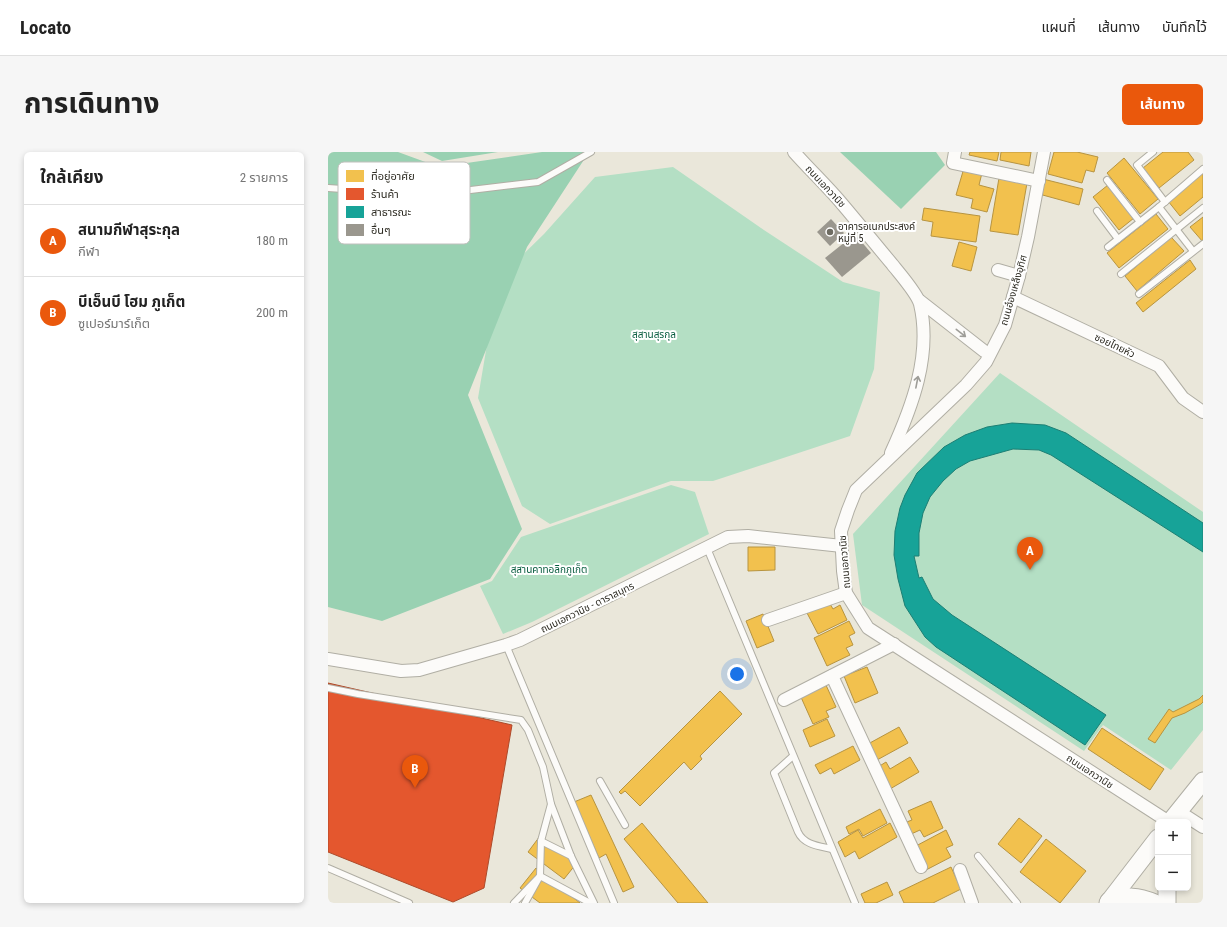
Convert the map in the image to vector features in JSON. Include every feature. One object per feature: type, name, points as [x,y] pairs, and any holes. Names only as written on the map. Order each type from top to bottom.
[{"type":"main road","points":[[1173,818],[1203,781]]},
{"type":"main road","points":[[1109,902],[1155,842]]},
{"type":"main road","points":[[1166,903],[1167,891]]},
{"type":"main road","points":[[1109,902],[1126,896],[1142,897],[1155,903]]},
{"type":"street","name":"ถนนเอกวานิช","points":[[794,152],[843,205],[906,282],[920,301],[924,325],[922,356],[916,388],[906,420],[888,458],[856,490],[841,530],[843,571],[846,593],[868,628],[1173,818],[1203,827]]},
{"type":"street","points":[[955,152],[953,163],[1039,181]]},
{"type":"street","name":"ถนนฮ๋องเหล็งอุทิศ","points":[[888,458],[966,385],[983,365],[996,343],[1005,325],[1019,276],[1044,152]]},
{"type":"street","points":[[998,270],[1019,276]]},
{"type":"street","name":"ซอยไทยหัว","points":[[1013,297],[1159,366],[1183,398],[1203,412]]},
{"type":"street","points":[[920,301],[984,351]]},
{"type":"street","points":[[924,325],[926,318],[932,314],[938,314]]},
{"type":"street","points":[[984,351],[996,343]]},
{"type":"street","points":[[983,365],[984,351]]},
{"type":"street","points":[[906,420],[905,424],[909,432],[918,430]]},
{"type":"street","name":"ถนนเอกวานิช - ดาราสมุทร","points":[[328,659],[401,671],[419,670],[506,645],[526,637],[728,538],[748,536],[842,546]]},
{"type":"street","points":[[768,620],[846,593]]},
{"type":"street","points":[[784,700],[894,644]]},
{"type":"street","points":[[832,676],[921,867]]},
{"type":"street","points":[[960,870],[972,903]]},
{"type":"lane","points":[[470,190],[538,182],[591,152]]},
{"type":"lane","points":[[1153,152],[1137,165],[1165,202]]},
{"type":"lane","points":[[1108,248],[1203,169]]},
{"type":"lane","points":[[1106,180],[1140,222]]},
{"type":"lane","points":[[328,188],[338,189]]},
{"type":"lane","points":[[1159,207],[1193,251]]},
{"type":"lane","points":[[1121,274],[1203,208]]},
{"type":"lane","points":[[1097,211],[1118,239]]},
{"type":"lane","points":[[1139,294],[1203,244]]},
{"type":"lane","points":[[707,548],[855,903]]},
{"type":"lane","points":[[506,645],[614,903]]},
{"type":"lane","points":[[328,688],[522,720],[528,730],[543,767],[551,804],[571,856],[594,903]]},
{"type":"lane","points":[[793,756],[774,773],[800,837],[809,844],[832,849]]},
{"type":"lane","points":[[600,781],[625,825]]},
{"type":"lane","points":[[525,903],[540,876],[541,841],[551,804]]},
{"type":"lane","points":[[541,841],[571,856]]},
{"type":"lane","points":[[978,856],[1017,903]]},
{"type":"lane","points":[[328,868],[409,903]]},
{"type":"lane","points":[[514,903],[540,876]]},
{"type":"lane","points":[[540,876],[590,903]]},
{"type":"green space","points":[[328,152],[398,152],[425,162],[338,162],[338,244],[470,244],[470,162],[542,152],[589,152],[527,247],[468,395],[522,529],[490,579],[382,621],[328,607]]},
{"type":"green space","points":[[423,152],[498,152],[442,161]]},
{"type":"green space","points":[[840,152],[936,152],[945,165],[901,209]]},
{"type":"green space","name":"สุสานสุรกุล","points":[[673,167],[761,228],[843,282],[880,292],[874,369],[850,436],[713,481],[671,481],[550,524],[522,506],[478,398],[498,279],[544,234],[595,177]]},
{"type":"green space","points":[[1000,373],[1203,512],[1203,730],[1171,770],[1103,725],[1084,751],[862,605],[853,534]]},
{"type":"green space","name":"สุสานคาทอลิกภูเก็ต","points":[[671,485],[695,492],[709,534],[532,622],[503,634],[480,586],[492,581],[521,537]]},
{"type":"building: ที่อยู่อาศัย","points":[[970,152],[999,152],[997,161],[969,155]]},
{"type":"building: ที่อยู่อาศัย","points":[[1001,152],[1031,152],[1029,166],[1000,160]]},
{"type":"building: ที่อยู่อาศัย","points":[[1054,152],[1077,152],[1098,157],[1094,172],[1086,170],[1082,183],[1048,174]]},
{"type":"building: ที่อยู่อาศัย","points":[[1163,152],[1188,152],[1194,160],[1159,188],[1143,168]]},
{"type":"building: ที่อยู่อาศัย","points":[[1124,158],[1158,199],[1140,214],[1107,173]]},
{"type":"building: ที่อยู่อาศัย","points":[[964,168],[982,173],[979,185],[994,189],[987,212],[971,208],[973,199],[956,195]]},
{"type":"building: ที่อยู่อาศัย","points":[[1203,172],[1203,197],[1180,216],[1168,201]]},
{"type":"building: ที่อยู่อาศัย","points":[[999,178],[1027,183],[1018,235],[990,231]]},
{"type":"building: ที่อยู่อาศัย","points":[[1043,179],[1083,189],[1079,205],[1039,194]]},
{"type":"building: ที่อยู่อาศัย","points":[[1108,185],[1134,218],[1119,230],[1093,197]]},
{"type":"building: ที่อยู่อาศัย","points":[[924,208],[980,216],[976,242],[931,236],[933,222],[922,220]]},
{"type":"building: ที่อยู่อาศัย","points":[[1156,214],[1168,229],[1119,268],[1107,253]]},
{"type":"building: ที่อยู่อาศัย","points":[[1203,217],[1203,242],[1190,227]]},
{"type":"building: ที่อยู่อาศัย","points":[[1171,237],[1184,251],[1137,291],[1125,276]]},
{"type":"building: ที่อยู่อาศัย","points":[[959,242],[977,247],[971,271],[952,266]]},
{"type":"building: ที่อยู่อาศัย","points":[[1190,260],[1196,269],[1143,312],[1136,303]]},
{"type":"building: ที่อยู่อาศัย","points":[[748,547],[775,547],[775,570],[748,571]]},
{"type":"building: ที่อยู่อาศัย","points":[[829,602],[833,609],[840,605],[847,620],[818,634],[807,613]]},
{"type":"building: ที่อยู่อาศัย","points":[[763,614],[774,641],[757,648],[746,621]]},
{"type":"building: ที่อยู่อาศัย","points":[[849,621],[855,633],[849,636],[853,645],[846,648],[850,655],[827,666],[814,638]]},
{"type":"building: ที่อยู่อาศัย","points":[[867,667],[878,693],[855,703],[844,676]]},
{"type":"building: ที่อยู่อาศัย","points":[[825,683],[836,707],[826,711],[829,717],[813,724],[800,695]]},
{"type":"building: ที่อยู่อาศัย","points":[[720,691],[742,714],[700,756],[702,759],[691,770],[684,762],[640,806],[625,791],[621,794],[619,792]]},
{"type":"building: ที่อยู่อาศัย","points":[[1203,695],[1203,702],[1201,704],[1172,718],[1155,743],[1148,739],[1169,709],[1173,712],[1199,699]]},
{"type":"building: ที่อยู่อาศัย","points":[[827,719],[835,736],[810,747],[803,730]]},
{"type":"building: ที่อยู่อาศัย","points":[[899,727],[908,743],[877,760],[868,744]]},
{"type":"building: ที่อยู่อาศัย","points":[[1102,728],[1164,769],[1150,790],[1088,749]]},
{"type":"building: ที่อยู่อาศัย","points":[[853,746],[860,760],[834,774],[831,768],[820,774],[815,765]]},
{"type":"building: ที่อยู่อาศัย","points":[[910,757],[919,772],[890,789],[878,767],[886,762],[890,769]]},
{"type":"building: ที่อยู่อาศัย","points":[[591,795],[634,887],[623,892],[606,854],[599,858],[574,802]]},
{"type":"building: ที่อยู่อาศัย","points":[[931,801],[943,828],[924,837],[920,830],[909,835],[904,823],[912,820],[908,811]]},
{"type":"building: ที่อยู่อาศัย","points":[[880,809],[887,823],[863,836],[859,829],[849,834],[846,827]]},
{"type":"building: ที่อยู่อาศัย","points":[[1019,818],[1042,836],[1021,863],[998,844]]},
{"type":"building: ที่อยู่อาศัย","points":[[642,823],[708,903],[678,903],[624,839]]},
{"type":"building: ที่อยู่อาศัย","points":[[890,823],[897,837],[859,859],[855,851],[845,857],[838,842],[858,830],[863,838]]},
{"type":"building: ที่อยู่อาศัย","points":[[946,830],[953,845],[946,848],[951,857],[926,870],[914,847]]},
{"type":"building: ที่อยู่อาศัย","points":[[540,836],[576,864],[564,879],[528,852]]},
{"type":"building: ที่อยู่อาศัย","points":[[1046,839],[1086,871],[1060,903],[1020,872]]},
{"type":"building: ที่อยู่อาศัย","points":[[951,867],[961,889],[933,903],[904,903],[899,892]]},
{"type":"building: ที่อยู่อาศัย","points":[[536,868],[580,903],[540,903],[520,888]]},
{"type":"building: ที่อยู่อาศัย","points":[[887,882],[893,895],[876,903],[865,903],[861,894]]},
{"type":"building: ร้านค้า","points":[[328,683],[512,725],[484,888],[453,902],[328,852]]},
{"type":"building: สาธารณะ","points":[[1012,423],[1045,425],[1066,433],[1203,523],[1203,552],[1051,455],[1039,450],[1013,449],[970,461],[956,469],[943,481],[930,497],[923,513],[919,533],[919,556],[914,556],[919,578],[922,577],[933,599],[952,615],[1106,715],[1085,745],[936,647],[925,637],[905,606],[898,579],[894,555],[895,531],[900,508],[917,473],[944,447],[965,435],[987,427]]},
{"type":"building: อื่นๆ","name":"อาคารอเนกประสงค์ หมู่ที่ 5","points":[[831,219],[844,233],[830,246],[817,232]]},
{"type":"building: อื่นๆ","points":[[855,234],[871,253],[842,277],[825,258]]},
{"type":"place","name":"อาคารอเนกประสงค์ หมู่ที่ 5","points":[[830,232]]},
{"type":"place","name":"สนามกีฬาสุระกุล","points":[[1030,570]]},
{"type":"place","name":"บีเอ็นบี โฮม ภูเก็ต","points":[[415,788]]}]
